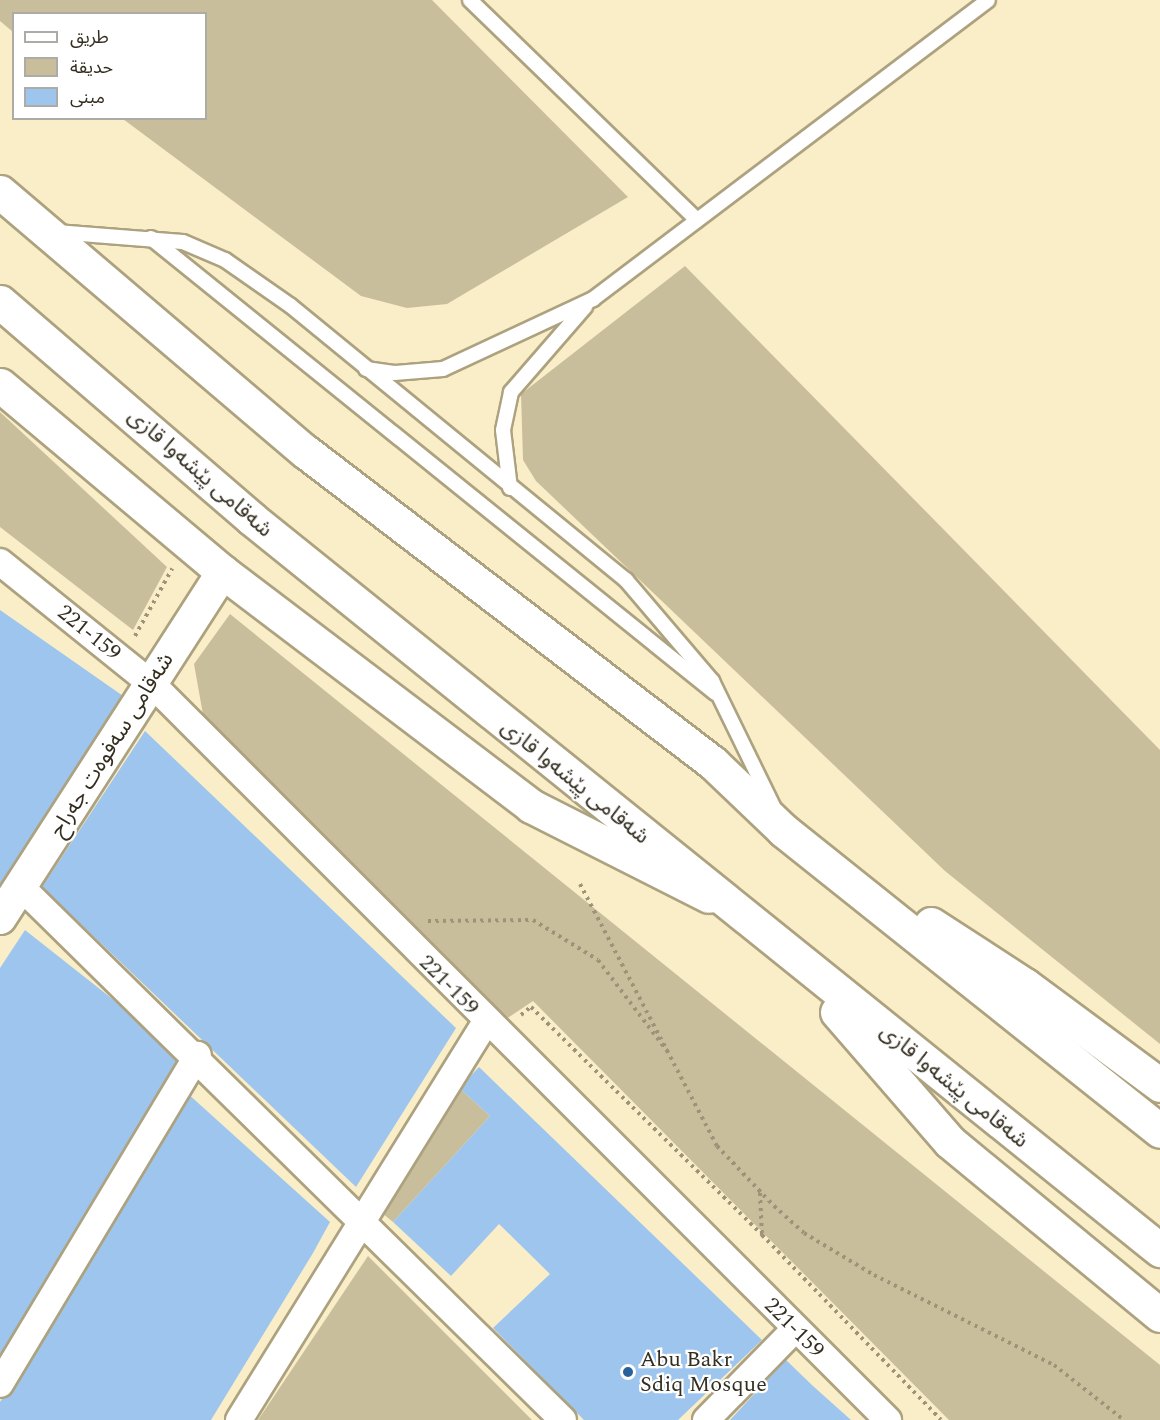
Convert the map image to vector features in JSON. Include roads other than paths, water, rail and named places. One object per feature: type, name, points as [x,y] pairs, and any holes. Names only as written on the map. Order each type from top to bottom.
[{"type":"main road","points":[[0,192],[306,452],[713,763],[783,830],[1160,1131]]},
{"type":"main road","name":"شەقامی پێشەوا قازی","points":[[0,302],[252,519],[724,903],[1160,1250]]},
{"type":"main road","points":[[0,385],[223,572],[531,806],[724,903]]},
{"type":"main road","points":[[783,830],[1025,985],[1160,1085]]},
{"type":"main road","points":[[786,951],[950,1143],[1160,1315]]},
{"type":"street","name":"221-159","points":[[0,562],[152,684],[486,1021],[888,1420]]},
{"type":"street","name":"شەقامی سەفوەت جەراح","points":[[0,918],[223,572]]},
{"type":"street","points":[[21,887],[198,1055],[363,1223],[563,1420]]},
{"type":"street","points":[[239,1420],[486,1021]]},
{"type":"street","points":[[0,1384],[198,1055]]},
{"type":"street","points":[[706,1420],[795,1329]]},
{"type":"lane","points":[[470,0],[697,220]]},
{"type":"lane","points":[[510,488],[503,430],[510,392],[593,299],[986,0]]},
{"type":"lane","points":[[46,231],[183,242],[225,260],[365,369],[626,580],[681,639],[723,700],[783,830]]},
{"type":"lane","points":[[150,238],[723,700]]},
{"type":"lane","points":[[365,369],[394,374],[443,369],[593,299]]},
{"type":"place","name":"Abu Bakr Sdiq Mosque","points":[[628,1372]]}]
